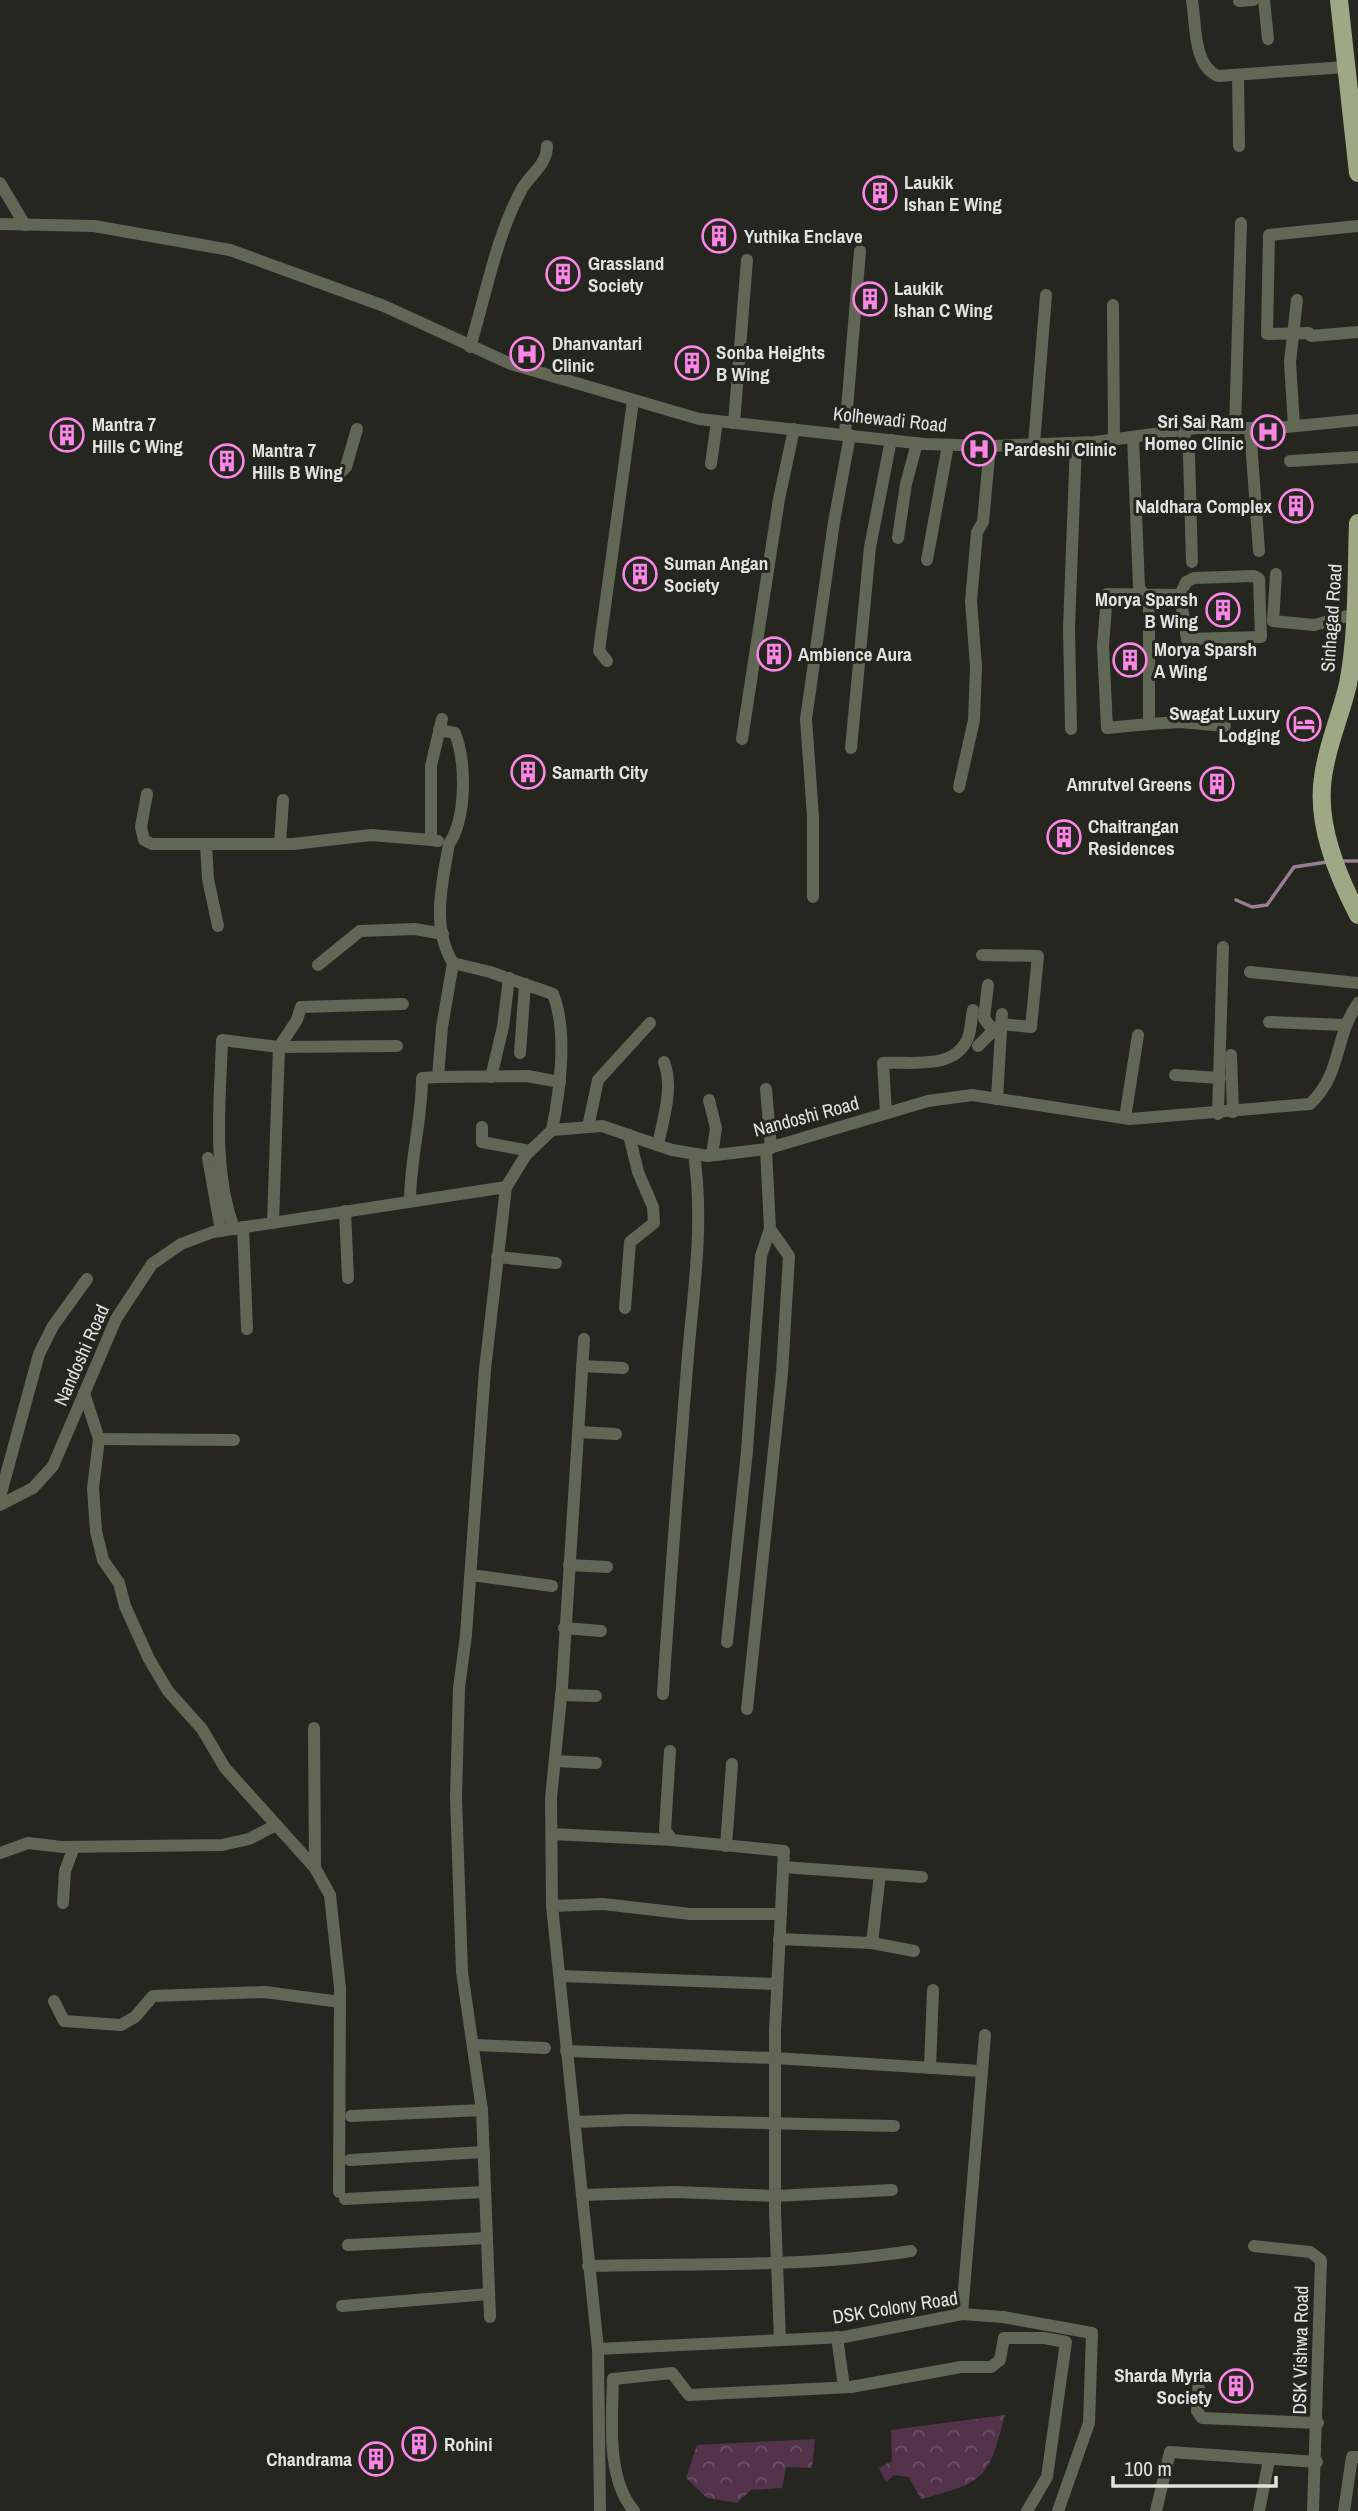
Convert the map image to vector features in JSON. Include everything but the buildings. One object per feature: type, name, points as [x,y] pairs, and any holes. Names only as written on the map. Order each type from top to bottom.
[{"type":"main road","points":[[1339,0],[1358,173]]},
{"type":"main road","name":"Sinhagad Road","points":[[1358,523],[1348,685],[1322,778],[1322,818],[1343,886],[1358,915]]},
{"type":"street","points":[[1192,0],[1201,62],[1209,72],[1218,76],[1346,67]]},
{"type":"street","points":[[1239,1],[1253,0]]},
{"type":"street","points":[[1264,0],[1268,39]]},
{"type":"street","points":[[1238,75],[1239,146]]},
{"type":"street","points":[[470,347],[510,216],[524,187],[547,157],[547,146]]},
{"type":"street","points":[[0,183],[25,225]]},
{"type":"street","points":[[1235,429],[1241,223]]},
{"type":"street","name":"Kolhewadi Road","points":[[0,225],[94,226],[230,250],[384,306],[511,364],[699,419],[917,443],[990,446],[1076,443],[1183,429],[1235,429],[1358,420]]},
{"type":"street","points":[[1358,226],[1269,234],[1268,334],[1309,333],[1311,336],[1358,332]]},
{"type":"street","points":[[813,897],[813,816],[806,719],[847,434],[860,251]]},
{"type":"street","points":[[734,423],[747,260]]},
{"type":"street","points":[[1034,444],[1046,295]]},
{"type":"street","points":[[1294,425],[1290,362],[1297,300]]},
{"type":"street","points":[[1113,305],[1114,439]]},
{"type":"street","points":[[607,661],[599,651],[633,401]]},
{"type":"street","points":[[711,464],[717,421]]},
{"type":"street","points":[[1250,428],[1259,551]]},
{"type":"street","points":[[335,478],[346,467],[357,429]]},
{"type":"street","points":[[742,738],[779,499],[794,429]]},
{"type":"street","points":[[1183,429],[1189,455],[1192,562]]},
{"type":"street","points":[[1133,437],[1139,587],[1149,605],[1149,724]]},
{"type":"street","points":[[851,748],[870,547],[891,440]]},
{"type":"street","points":[[898,538],[906,484],[917,443]]},
{"type":"street","points":[[1071,729],[1069,628],[1076,443]]},
{"type":"street","points":[[927,559],[948,445]]},
{"type":"street","points":[[959,787],[974,720],[976,667],[971,601],[977,532],[983,522],[990,446]]},
{"type":"street","points":[[1290,461],[1358,457]]},
{"type":"street","points":[[1276,574],[1273,621],[1314,625],[1354,614]]},
{"type":"street","points":[[1254,576],[1259,579],[1261,637],[1187,639],[1180,595],[1186,582],[1194,578],[1254,576]]},
{"type":"street","points":[[1180,595],[1108,594],[1103,646],[1107,728],[1180,722],[1225,726]]},
{"type":"street","points":[[431,840],[431,766],[440,725],[454,733],[461,749],[460,806],[454,836],[448,848],[439,901],[445,949],[453,963],[442,1027],[438,1077]]},
{"type":"street","points":[[147,794],[141,827],[144,840],[152,844],[281,844],[371,835],[431,840],[448,848]]},
{"type":"street","points":[[281,844],[283,800]]},
{"type":"street","points":[[206,844],[208,879],[218,926]]},
{"type":"street","points":[[318,965],[360,931],[415,929],[443,934]]},
{"type":"street","points":[[1219,1114],[1223,947]]},
{"type":"street","points":[[982,955],[1038,956],[1031,1027],[991,1017]]},
{"type":"street","points":[[453,963],[553,993],[559,1010],[559,1082],[552,1130],[530,1151],[506,1186],[485,1370],[471,1574],[459,1688],[456,1798],[462,1972],[482,2110],[490,2317]]},
{"type":"street","points":[[1250,972],[1358,983]]},
{"type":"street","points":[[491,1077],[503,1027],[509,978]]},
{"type":"street","points":[[520,1053],[525,984]]},
{"type":"street","points":[[988,985],[997,1099]]},
{"type":"street","name":"Nandoshi Road","points":[[552,1130],[602,1126],[658,1145],[694,1154],[712,1155],[768,1148],[928,1101],[961,1096],[1125,1118],[1219,1114],[1310,1104],[1324,1090],[1334,1070],[1344,1025],[1358,1003]]},
{"type":"street","points":[[273,1223],[279,1047],[297,1020],[301,1007],[403,1004]]},
{"type":"street","points":[[978,1045],[991,1017]]},
{"type":"street","points":[[886,1113],[883,1063],[940,1062],[952,1056],[991,1017]]},
{"type":"street","points":[[1269,1022],[1344,1025]]},
{"type":"street","points":[[588,1127],[598,1080],[650,1023]]},
{"type":"street","points":[[1125,1118],[1138,1035]]},
{"type":"street","points":[[247,1329],[233,1229],[224,1201],[219,1161],[222,1040],[279,1047],[397,1046]]},
{"type":"street","points":[[1231,1055],[1233,1112]]},
{"type":"street","points":[[658,1145],[667,1101],[668,1073],[664,1062]]},
{"type":"street","points":[[1175,1075],[1220,1078]]},
{"type":"street","points":[[410,1202],[410,1176],[422,1105],[422,1079],[527,1076],[559,1082]]},
{"type":"street","points":[[727,1642],[747,1451],[761,1256],[770,1229],[766,1089]]},
{"type":"street","points":[[709,1100],[716,1128],[712,1155]]},
{"type":"street","points":[[482,1127],[482,1142],[530,1151]]},
{"type":"street","points":[[625,1308],[630,1242],[654,1223],[651,1200],[638,1172],[629,1136]]},
{"type":"street","points":[[663,1694],[671,1546],[680,1479],[699,1248],[699,1188],[694,1154]]},
{"type":"street","points":[[208,1158],[233,1229]]},
{"type":"street","name":"Nandoshi Road","points":[[0,1505],[33,1488],[53,1466],[116,1319],[152,1264],[181,1244],[233,1229],[506,1186]]},
{"type":"street","points":[[345,1212],[348,1278]]},
{"type":"street","points":[[747,1709],[782,1373],[789,1256],[770,1229]]},
{"type":"street","points":[[497,1257],[556,1263]]},
{"type":"street","points":[[0,1497],[39,1354],[53,1325],[87,1279]]},
{"type":"street","points":[[584,1339],[555,1761],[552,1906],[598,2349],[600,2511]]},
{"type":"street","points":[[582,1366],[623,1368]]},
{"type":"street","points":[[84,1393],[99,1438],[93,1489],[96,1531],[103,1560],[119,1583],[125,1606],[149,1659],[169,1691],[202,1729],[225,1768],[315,1868],[330,1895],[340,2002],[342,2196],[485,2192]]},
{"type":"street","points":[[578,1432],[616,1434]]},
{"type":"street","points":[[99,1438],[234,1440]]},
{"type":"street","points":[[569,1566],[607,1567]]},
{"type":"street","points":[[471,1574],[552,1586]]},
{"type":"street","points":[[564,1628],[601,1631]]},
{"type":"street","points":[[561,1696],[596,1696]]},
{"type":"street","points":[[314,1728],[315,1868]]},
{"type":"street","points":[[670,1751],[665,1830],[672,1840]]},
{"type":"street","points":[[555,1761],[596,1763]]},
{"type":"street","points":[[726,1846],[732,1764]]},
{"type":"street","points":[[0,1853],[28,1843],[74,1847],[222,1845],[249,1839],[276,1825]]},
{"type":"street","points":[[552,1834],[672,1840],[784,1851],[775,2058],[775,2196],[780,2340]]},
{"type":"street","points":[[63,1903],[65,1871],[74,1847]]},
{"type":"street","points":[[783,1867],[922,1877]]},
{"type":"street","points":[[872,1943],[880,1874]]},
{"type":"street","points":[[552,1906],[603,1904],[690,1914],[781,1914]]},
{"type":"street","points":[[779,1939],[872,1943],[914,1951]]},
{"type":"street","points":[[560,1976],[777,1984]]},
{"type":"street","points":[[930,2068],[933,1990]]},
{"type":"street","points":[[54,2001],[64,2021],[121,2025],[135,2017],[153,1996],[265,1993],[340,2002]]},
{"type":"street","points":[[962,2314],[985,2035]]},
{"type":"street","points":[[474,2045],[545,2048]]},
{"type":"street","points":[[566,2051],[775,2058],[980,2071]]},
{"type":"street","points":[[351,2116],[482,2110]]},
{"type":"street","points":[[575,2122],[775,2122],[894,2126]]},
{"type":"street","points":[[350,2160],[484,2152]]},
{"type":"street","points":[[582,2194],[675,2192],[775,2196],[892,2190]]},
{"type":"street","points":[[348,2245],[487,2238]]},
{"type":"street","name":"DSK Vishwa Road","points":[[1254,2246],[1310,2252],[1321,2260],[1317,2462],[1313,2511]]},
{"type":"street","points":[[589,2266],[777,2265],[860,2259],[911,2251]]},
{"type":"street","points":[[342,2306],[489,2294]]},
{"type":"street","name":"DSK Colony Road","points":[[598,2349],[837,2337],[962,2314],[1003,2316],[1093,2333],[1089,2423],[1058,2511]]},
{"type":"street","points":[[837,2337],[844,2387]]},
{"type":"street","points":[[635,2511],[618,2485],[612,2416],[613,2379],[672,2373],[690,2395],[844,2387],[961,2367],[991,2367],[1000,2360],[1004,2337],[1044,2338],[1066,2342],[1047,2477],[1027,2511]]},
{"type":"street","points":[[1199,2377],[1197,2411],[1202,2418],[1318,2423]]},
{"type":"street","points":[[1156,2511],[1170,2452],[1317,2462]]},
{"type":"street","points":[[1344,2511],[1352,2457],[1358,2457]]},
{"type":"street","points":[[1259,2511],[1269,2460]]},
{"type":"green space","points":[[1005,2415],[988,2465],[981,2475],[959,2488],[921,2499],[909,2477],[894,2475],[886,2482],[879,2468],[892,2461],[891,2430]]},
{"type":"green space","points":[[815,2439],[812,2468],[786,2467],[782,2488],[751,2490],[737,2503],[707,2498],[686,2478],[697,2445]]},
{"type":"waterway","points":[[1342,861],[1358,861]]},
{"type":"waterway","points":[[1236,900],[1252,907],[1267,905],[1294,867],[1327,862]]},
{"type":"place","name":"Laukik Ishan E Wing","points":[[880,193]]},
{"type":"place","name":"Yuthika Enclave","points":[[719,236]]},
{"type":"place","name":"Grassland Society","points":[[563,274]]},
{"type":"place","name":"Laukik Ishan C Wing","points":[[870,299]]},
{"type":"place","name":"Dhanvantari Clinic","points":[[527,354]]},
{"type":"place","name":"Sonba Heights B Wing","points":[[692,363]]},
{"type":"place","name":"Sri Sai Ram Homeo Clinic","points":[[1268,432]]},
{"type":"place","name":"Mantra 7 Hills C Wing","points":[[67,435]]},
{"type":"place","name":"Pardeshi Clinic","points":[[979,449]]},
{"type":"place","name":"Mantra 7 Hills B Wing","points":[[227,461]]},
{"type":"place","name":"Naldhara Complex","points":[[1296,506]]},
{"type":"place","name":"Suman Angan Society","points":[[640,574]]},
{"type":"place","name":"Morya Sparsh B Wing","points":[[1223,610]]},
{"type":"place","name":"Ambience Aura","points":[[774,654]]},
{"type":"place","name":"Morya Sparsh A Wing","points":[[1130,660]]},
{"type":"place","name":"Swagat Luxury Lodging","points":[[1304,724]]},
{"type":"place","name":"Samarth City","points":[[528,772]]},
{"type":"place","name":"Amrutvel Greens","points":[[1217,784]]},
{"type":"place","name":"Chaitrangan Residences","points":[[1064,837]]},
{"type":"place","name":"Sharda Myria Society","points":[[1236,2386]]},
{"type":"place","name":"Rohini","points":[[419,2444]]},
{"type":"place","name":"Chandrama","points":[[376,2459]]}]
